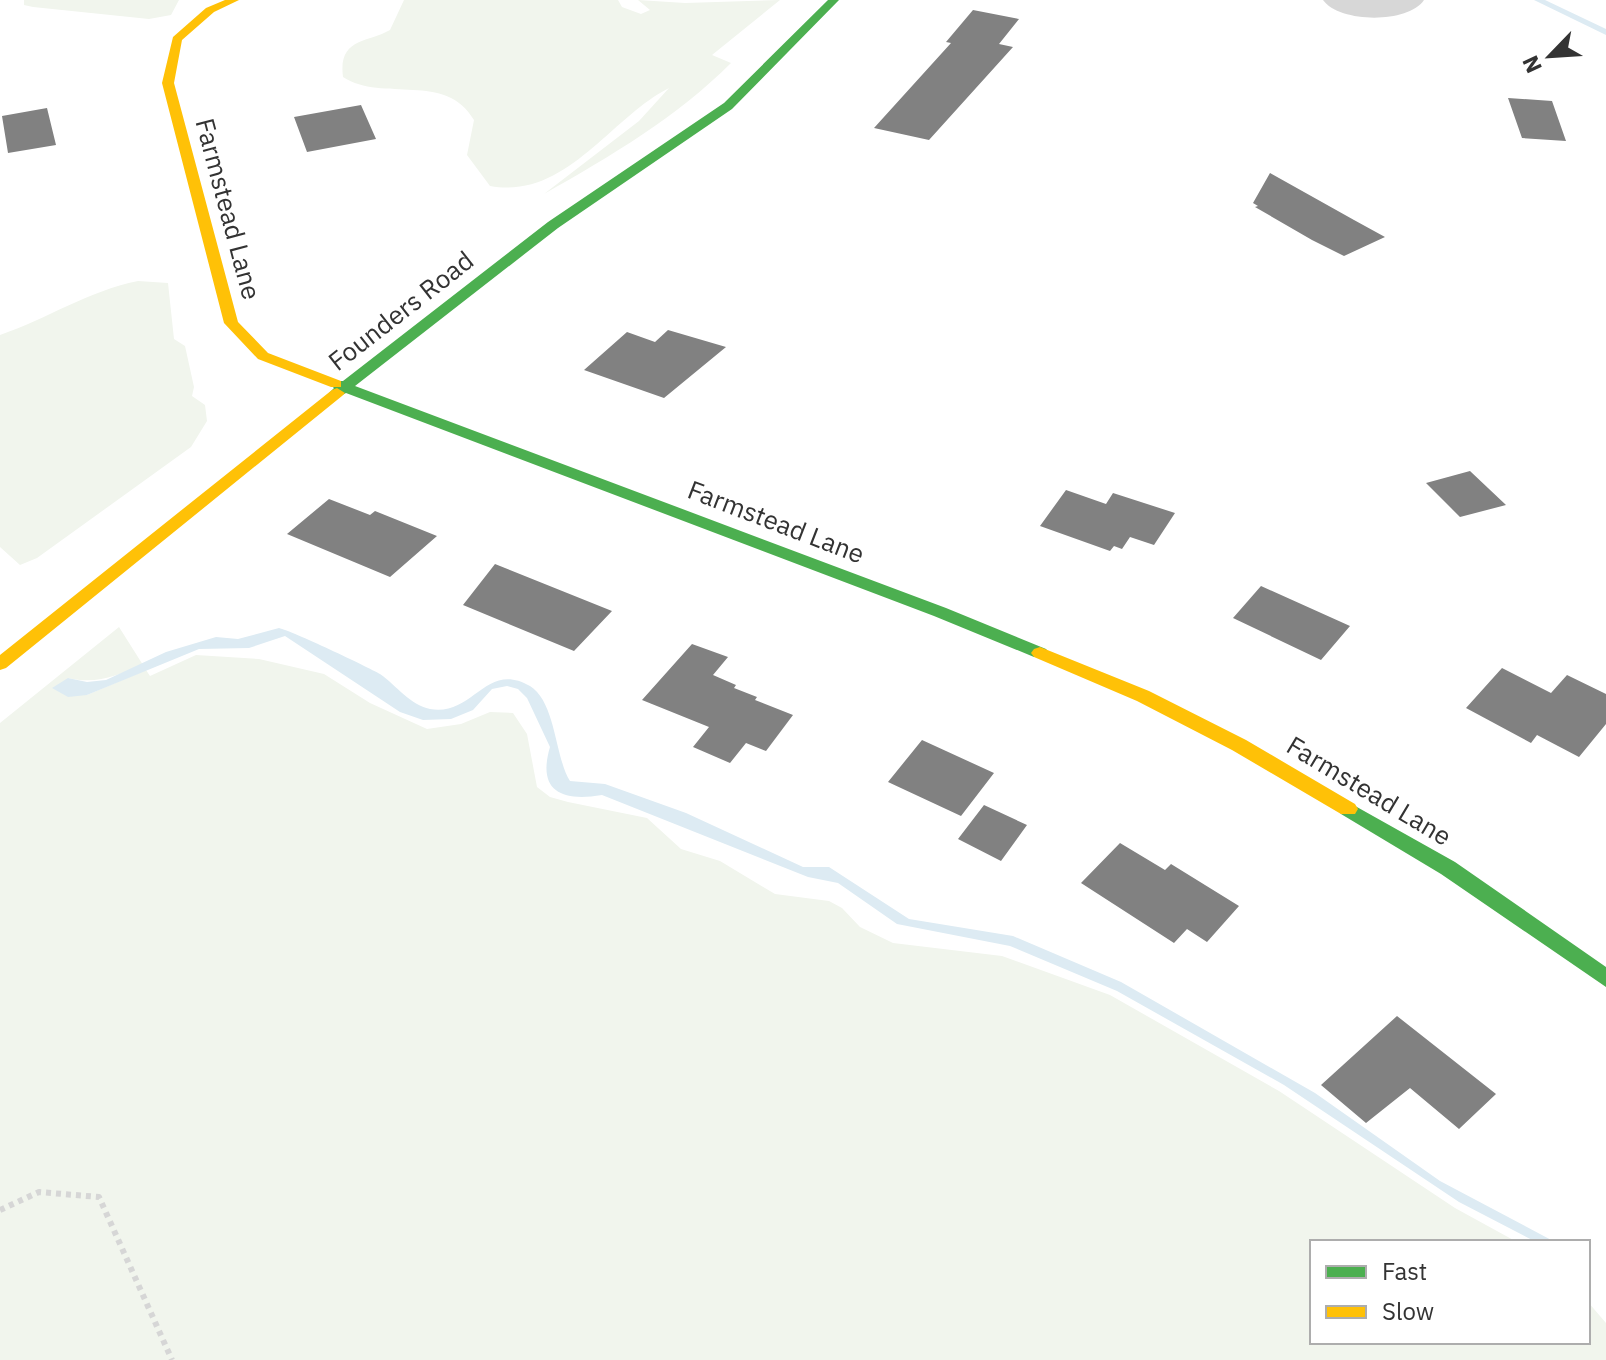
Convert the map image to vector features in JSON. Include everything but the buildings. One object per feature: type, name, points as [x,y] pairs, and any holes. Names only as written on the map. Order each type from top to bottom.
[{"type":"street","name":"Farmstead Lane","points":[[234,0],[210,10],[177,39],[168,83],[231,323],[263,356],[1007,638],[1143,696],[1239,745],[1448,868],[1606,978]]},
{"type":"street","name":"Founders Road","points":[[0,664],[553,225],[728,106],[834,0]]},
{"type":"street","points":[[1336,0],[1370,9],[1398,7],[1411,0]]},
{"type":"path","points":[[0,1210],[39,1192],[99,1197],[172,1360]]},
{"type":"shaded area","points":[[24,0],[179,0],[171,15],[149,19],[33,7],[24,5]]},
{"type":"shaded area","points":[[404,0],[618,0],[622,7],[641,14],[650,10],[638,0],[685,3],[780,0],[712,55],[731,63],[710,83],[666,118],[544,194],[639,121],[669,88],[648,101],[565,169],[542,181],[517,187],[490,186],[467,155],[474,120],[462,105],[447,96],[431,92],[376,88],[343,77],[345,55],[350,48],[390,30]]},
{"type":"shaded area","points":[[138,281],[168,283],[174,339],[185,346],[194,387],[192,396],[205,405],[207,421],[191,447],[37,558],[20,565],[0,547],[0,335],[102,291]]},
{"type":"shaded area","points":[[119,627],[143,665],[98,680],[68,678],[87,695],[146,670],[150,676],[196,655],[259,659],[324,674],[370,703],[427,729],[461,724],[490,712],[513,713],[527,734],[537,787],[550,797],[647,818],[681,849],[720,861],[775,894],[829,901],[842,908],[860,927],[893,943],[1002,956],[1110,995],[1279,1091],[1455,1208],[1513,1240],[1310,1240],[1310,1344],[1590,1344],[1590,1304],[1606,1323],[1606,1360],[0,1360],[0,723]]},
{"type":"shaded area","points":[[279,628],[380,674],[410,699],[430,709],[458,705],[490,684],[502,680],[515,680],[530,686],[545,704],[570,781],[605,784],[686,813],[803,867],[829,867],[909,919],[1013,936],[1121,982],[1315,1093],[1440,1181],[1551,1240],[1532,1240],[1459,1202],[1284,1085],[1117,991],[1010,946],[897,924],[838,883],[808,877],[602,795],[575,797],[556,790],[547,774],[550,747],[527,698],[518,689],[507,686],[492,689],[473,710],[451,719],[423,720],[400,712],[285,636],[249,648],[199,649],[87,695],[68,697],[52,688],[68,678],[87,682],[106,680],[166,652],[216,637],[238,639]]},
{"type":"waterway","points":[[1538,0],[1606,32]]},
{"type":"traffic: fast","points":[[337,393],[553,225],[728,106],[834,0]]},
{"type":"traffic: fast","points":[[336,384],[940,612],[1040,653]]},
{"type":"traffic: fast","points":[[1348,809],[1448,868],[1606,978]]},
{"type":"traffic: slow","points":[[234,0],[210,10],[177,39],[168,83],[231,323],[263,356],[336,384]]},
{"type":"traffic: slow","points":[[0,664],[337,393]]},
{"type":"traffic: slow","points":[[1040,653],[1143,696],[1239,745],[1348,809]]}]
